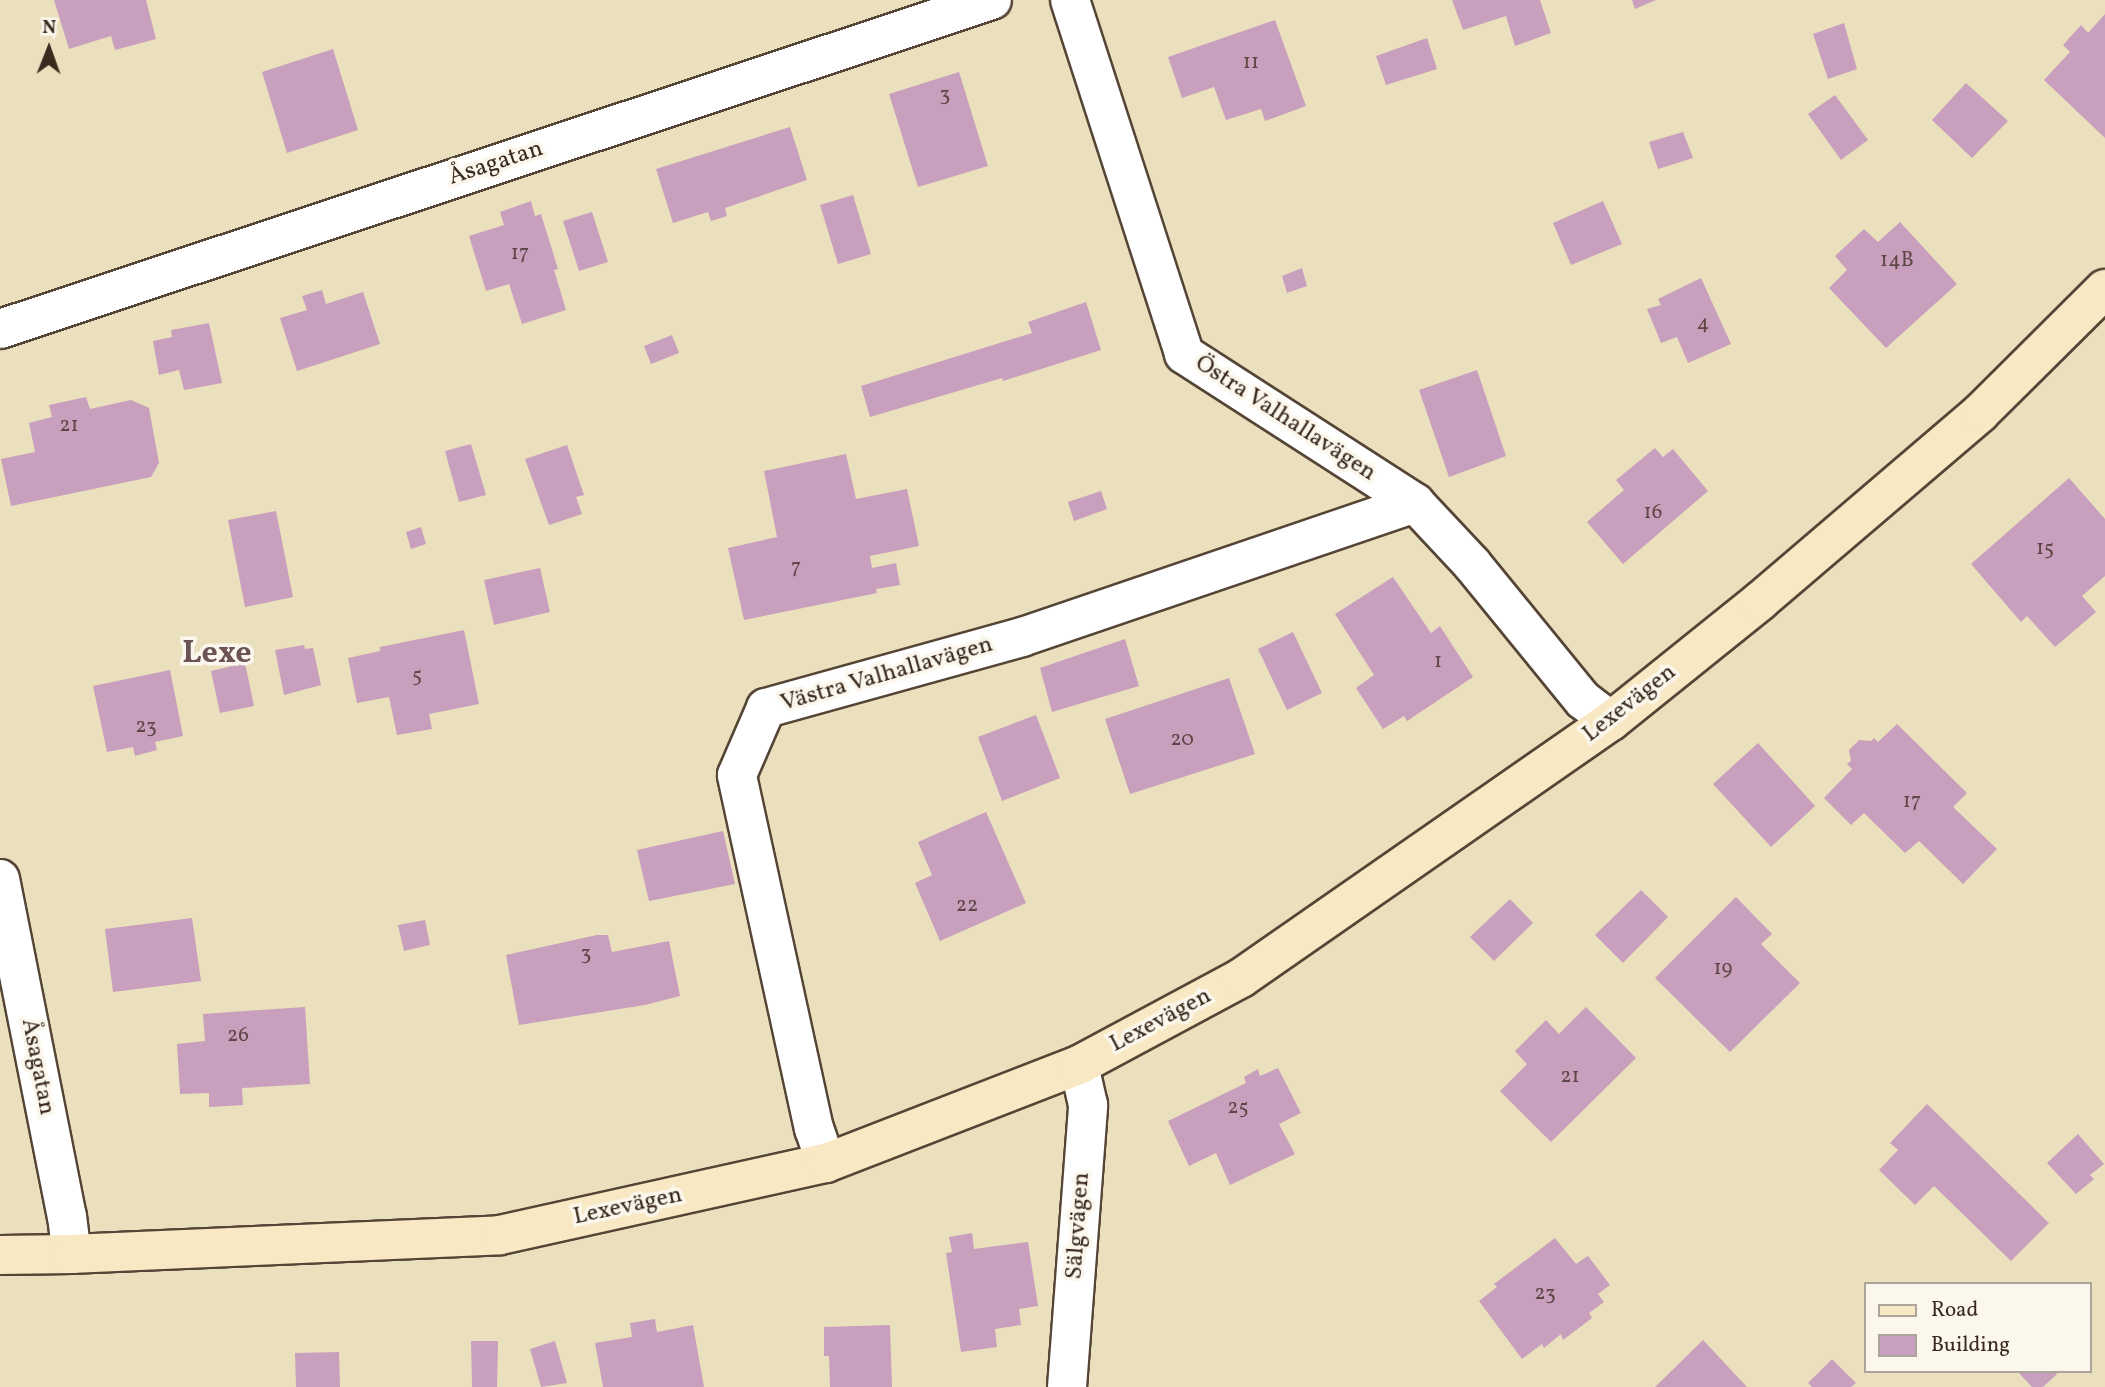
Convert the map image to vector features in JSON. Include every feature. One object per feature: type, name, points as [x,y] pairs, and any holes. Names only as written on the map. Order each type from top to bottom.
[{"type":"street","name":"Åsagatan","points":[[0,329],[992,0]]},
{"type":"street","name":"Östra Valhallavägen","points":[[1070,0],[1184,354],[1415,503],[1472,564],[1583,700],[1611,721]]},
{"type":"street","name":"Lexevägen","points":[[0,1255],[500,1235],[826,1163],[1079,1065],[1241,978],[1611,721],[1759,601],[1980,413],[2105,289]]},
{"type":"street","name":"Västra Valhallavägen","points":[[826,1163],[814,1129],[737,775],[766,708],[1022,637],[1415,503]]},
{"type":"street","name":"Åsagatan","points":[[0,879],[67,1216],[72,1254]]},
{"type":"street","name":"Sälgvägen","points":[[1067,1387],[1088,1105],[1079,1065]]},
{"type":"building","points":[[54,0],[146,0],[156,39],[115,50],[111,36],[69,49]]},
{"type":"building","points":[[1452,0],[1540,0],[1551,33],[1515,46],[1506,16],[1463,30]]},
{"type":"building","points":[[1632,0],[1656,0],[1635,9]]},
{"type":"building","points":[[2105,14],[2105,138],[2044,80],[2070,52],[2063,45],[2081,25],[2088,33]]},
{"type":"building","points":[[1275,20],[1306,106],[1265,121],[1261,109],[1226,120],[1214,87],[1182,98],[1168,57]]},
{"type":"building","points":[[1844,23],[1857,69],[1828,79],[1813,34]]},
{"type":"building","points":[[1427,38],[1437,69],[1386,85],[1376,56]]},
{"type":"building","points":[[333,49],[358,130],[287,153],[262,72]]},
{"type":"building","points":[[959,72],[988,166],[918,187],[889,94]]},
{"type":"building","points":[[1966,83],[2008,121],[1972,158],[1932,120]]},
{"type":"building","points":[[1835,95],[1868,140],[1841,160],[1808,114]]},
{"type":"building","points":[[790,127],[807,180],[725,208],[727,216],[711,221],[708,212],[673,223],[656,169]]},
{"type":"building","points":[[1683,132],[1693,158],[1658,169],[1649,142]]},
{"type":"building","points":[[853,195],[871,254],[838,264],[820,205]]},
{"type":"building","points":[[531,201],[535,216],[541,214],[558,269],[554,270],[566,310],[522,324],[509,284],[486,291],[469,236],[504,225],[500,212]]},
{"type":"building","points":[[1603,201],[1622,244],[1571,265],[1553,223]]},
{"type":"building","points":[[592,212],[608,262],[579,271],[563,221]]},
{"type":"building","points":[[1900,222],[1957,284],[1886,348],[1829,288],[1847,270],[1835,256],[1864,229],[1878,242]]},
{"type":"building","points":[[1302,268],[1307,286],[1287,293],[1282,276]]},
{"type":"building","points":[[1701,278],[1731,344],[1688,363],[1677,337],[1661,343],[1647,309],[1661,305],[1658,299]]},
{"type":"building","points":[[322,290],[326,304],[363,292],[380,344],[297,371],[280,318],[307,310],[302,296]]},
{"type":"building","points":[[1086,302],[1101,350],[1003,381],[1002,378],[870,417],[861,386],[1032,333],[1028,322]]},
{"type":"building","points":[[209,323],[222,383],[184,390],[179,370],[159,375],[153,341],[172,337],[171,330]]},
{"type":"building","points":[[672,335],[679,353],[651,364],[644,346]]},
{"type":"building","points":[[1477,370],[1506,456],[1449,477],[1419,390]]},
{"type":"building","points":[[86,397],[90,409],[131,400],[149,408],[159,463],[151,477],[11,506],[1,459],[35,452],[29,423],[52,417],[49,405]]},
{"type":"building","points":[[471,444],[486,495],[459,502],[445,451]]},
{"type":"building","points":[[567,445],[584,495],[576,497],[582,514],[549,525],[525,459]]},
{"type":"building","points":[[1655,448],[1663,457],[1673,449],[1708,491],[1623,564],[1587,522],[1624,490],[1616,480]]},
{"type":"building","points":[[846,454],[856,499],[907,489],[919,546],[870,556],[872,568],[896,563],[900,585],[876,589],[877,593],[744,620],[728,548],[777,537],[764,471]]},
{"type":"building","points":[[2069,478],[2105,519],[2105,576],[2082,596],[2096,612],[2055,647],[2027,616],[2021,622],[1971,564]]},
{"type":"building","points":[[1101,491],[1107,509],[1074,521],[1068,502]]},
{"type":"building","points":[[276,511],[293,597],[245,607],[228,520]]},
{"type":"building","points":[[421,527],[426,544],[411,549],[406,532]]},
{"type":"building","points":[[540,568],[550,612],[494,625],[484,580]]},
{"type":"building","points":[[1393,577],[1431,633],[1440,626],[1473,677],[1407,721],[1404,716],[1383,729],[1356,688],[1374,675],[1335,614]]},
{"type":"building","points":[[464,630],[479,704],[429,714],[432,729],[397,735],[389,697],[357,703],[348,658],[380,651],[380,647]]},
{"type":"building","points":[[1293,632],[1322,693],[1287,710],[1258,649]]},
{"type":"building","points":[[1125,639],[1139,686],[1052,712],[1040,668]]},
{"type":"building","points":[[304,645],[305,649],[313,648],[321,685],[284,695],[275,650]]},
{"type":"building","points":[[245,663],[254,706],[220,713],[211,671]]},
{"type":"building","points":[[170,670],[183,736],[155,742],[157,750],[135,756],[133,747],[107,752],[93,686]]},
{"type":"building","points":[[1229,678],[1255,754],[1130,794],[1105,719]]},
{"type":"building","points":[[1036,715],[1060,778],[1002,801],[978,737]]},
{"type":"building","points":[[1897,724],[1967,793],[1953,807],[1997,849],[1963,884],[1919,841],[1905,853],[1864,813],[1851,825],[1824,798],[1852,769],[1847,764],[1851,761],[1849,750],[1859,740],[1871,741],[1874,738],[1878,742]]},
{"type":"building","points":[[1758,743],[1815,806],[1771,847],[1713,784]]},
{"type":"building","points":[[986,812],[1026,903],[940,941],[915,883],[932,875],[918,842]]},
{"type":"building","points":[[723,831],[735,884],[649,901],[637,850]]},
{"type":"building","points":[[1641,890],[1668,917],[1623,963],[1595,935]]},
{"type":"building","points":[[1736,897],[1772,934],[1761,944],[1800,983],[1730,1052],[1655,978]]},
{"type":"building","points":[[1510,899],[1533,923],[1494,961],[1470,937]]},
{"type":"building","points":[[192,918],[201,981],[113,992],[105,929]]},
{"type":"building","points":[[425,920],[430,945],[404,951],[398,925]]},
{"type":"building","points":[[597,935],[608,935],[612,952],[669,941],[680,996],[645,1005],[519,1025],[506,955]]},
{"type":"building","points":[[305,1007],[310,1084],[242,1088],[243,1105],[209,1107],[209,1093],[180,1094],[177,1044],[205,1041],[203,1014]]},
{"type":"building","points":[[1586,1007],[1636,1058],[1551,1142],[1500,1091],[1527,1064],[1515,1051],[1546,1020],[1559,1034]]},
{"type":"building","points":[[1278,1068],[1301,1113],[1279,1124],[1295,1154],[1230,1185],[1216,1153],[1189,1166],[1168,1121],[1246,1083],[1244,1077],[1258,1069],[1260,1076]]},
{"type":"building","points":[[1927,1104],[2049,1223],[2011,1261],[1934,1186],[1915,1205],[1879,1170],[1898,1150],[1890,1143]]},
{"type":"building","points":[[2078,1134],[2104,1164],[2090,1175],[2094,1179],[2076,1194],[2047,1163]]},
{"type":"building","points":[[972,1233],[974,1249],[1028,1242],[1038,1306],[1019,1309],[1021,1325],[995,1329],[997,1347],[961,1352],[946,1253],[952,1252],[949,1237]]},
{"type":"building","points":[[1555,1238],[1576,1264],[1588,1256],[1610,1285],[1598,1294],[1604,1302],[1589,1313],[1592,1318],[1563,1340],[1561,1334],[1544,1348],[1542,1344],[1522,1359],[1479,1301],[1497,1287],[1494,1284]]},
{"type":"building","points":[[655,1319],[657,1332],[693,1325],[704,1387],[603,1387],[595,1343],[632,1337],[630,1323]]},
{"type":"building","points":[[890,1325],[892,1387],[830,1387],[829,1356],[824,1356],[824,1327]]},
{"type":"building","points":[[1703,1340],[1747,1387],[1655,1387]]},
{"type":"building","points":[[471,1341],[498,1341],[497,1387],[472,1387]]},
{"type":"building","points":[[555,1341],[567,1383],[541,1387],[530,1349]]},
{"type":"building","points":[[339,1352],[340,1387],[296,1387],[295,1353]]},
{"type":"building","points":[[1832,1359],[1856,1383],[1851,1387],[1812,1387],[1808,1383]]},
{"type":"building","points":[[2019,1373],[2057,1374],[2043,1387],[2032,1387]]},
{"type":"district","name":"Lexe","points":[[217,654]]}]
